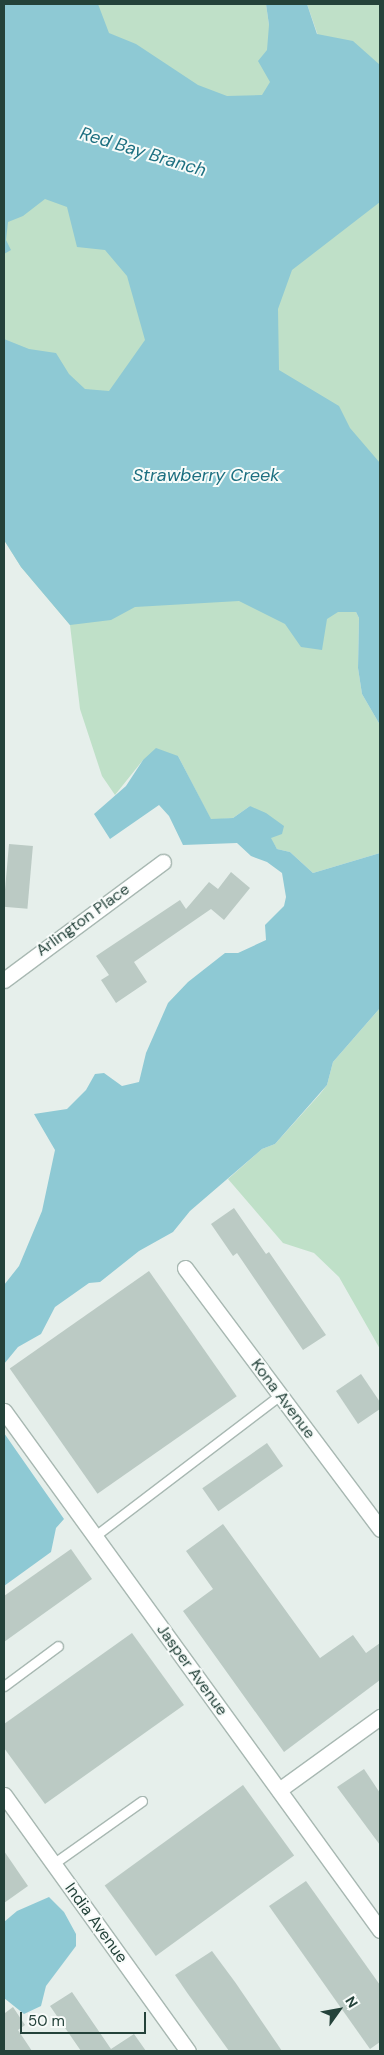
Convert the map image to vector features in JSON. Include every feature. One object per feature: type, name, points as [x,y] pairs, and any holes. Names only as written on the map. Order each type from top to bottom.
[{"type":"street","name":"Arlington Place","points":[[4,980],[163,862]]},
{"type":"street","name":"Kona Avenue","points":[[185,1268],[380,1529]]},
{"type":"street","name":"Jasper Avenue","points":[[4,1410],[380,1930]]},
{"type":"street","points":[[279,1790],[380,1717]]},
{"type":"street","name":"India Avenue","points":[[4,1795],[188,2051]]},
{"type":"lane","points":[[95,1536],[280,1395]]},
{"type":"lane","points":[[4,1686],[58,1646]]},
{"type":"lane","points":[[53,1864],[142,1801]]},
{"type":"green space","points":[[4,4],[266,4],[269,25],[288,60],[242,133]]},
{"type":"green space","points":[[307,4],[380,4],[380,100],[334,82]]},
{"type":"green space","points":[[380,131],[380,593],[4,430],[4,181]]},
{"type":"green space","points":[[4,475],[356,612],[359,618],[358,668],[362,694],[380,725],[380,853],[313,873],[290,852],[277,849],[250,806],[233,818],[211,820],[178,756],[143,760],[115,795],[102,776],[80,709],[70,625],[21,567],[4,540]]},
{"type":"green space","points":[[380,1008],[380,1349],[339,1277],[314,1253],[283,1243],[228,1179],[262,1149],[275,1144],[320,1094],[327,1085],[333,1062]]},
{"type":"water","name":"Strawberry Creek","points":[[4,4],[98,4],[109,33],[136,44],[198,85],[227,96],[262,95],[270,82],[258,61],[267,50],[269,25],[266,4],[307,4],[317,34],[353,41],[380,65],[380,202],[292,270],[278,309],[279,370],[339,406],[350,428],[380,463],[380,725],[362,694],[358,668],[359,618],[356,612],[338,612],[327,619],[322,650],[301,647],[285,624],[239,601],[135,607],[111,620],[70,625],[21,567],[4,540],[4,339],[29,349],[56,353],[69,374],[85,389],[109,391],[145,340],[127,276],[105,250],[77,247],[67,207],[45,199],[23,216],[8,222],[6,240],[11,250],[4,254]]},
{"type":"water","points":[[156,748],[178,756],[211,819],[233,818],[250,806],[266,813],[284,826],[282,834],[271,838],[277,849],[290,852],[313,873],[380,853],[380,1008],[333,1062],[327,1085],[275,1144],[262,1149],[190,1211],[173,1232],[139,1251],[100,1282],[89,1283],[55,1307],[41,1334],[18,1347],[4,1364],[4,1285],[19,1266],[42,1211],[55,1150],[34,1114],[67,1109],[86,1090],[95,1074],[104,1073],[122,1086],[139,1082],[146,1053],[168,1003],[188,982],[225,953],[238,953],[266,940],[265,925],[284,906],[286,897],[282,873],[267,862],[251,856],[237,843],[183,845],[169,816],[159,805],[110,839],[94,814],[126,786],[143,760]]},
{"type":"water","points":[[4,1433],[64,1519],[56,1528],[51,1552],[4,1586]]},
{"type":"water","points":[[49,1897],[64,1912],[76,1934],[76,1946],[46,1986],[41,2006],[24,2014],[4,1998],[4,1922],[17,1911]]},
{"type":"building","points":[[9,844],[33,846],[27,909],[4,907]]},
{"type":"building","points":[[231,872],[250,888],[224,920],[211,909],[134,962],[147,982],[116,1003],[101,980],[109,975],[96,956],[180,900],[186,909],[209,882],[218,889]]},
{"type":"building","points":[[234,1208],[266,1254],[269,1252],[326,1335],[303,1350],[237,1253],[233,1256],[211,1224]]},
{"type":"building","points":[[149,1271],[237,1396],[98,1494],[10,1369]]},
{"type":"building","points":[[361,1374],[380,1402],[380,1409],[358,1424],[336,1391]]},
{"type":"building","points":[[267,1443],[283,1466],[218,1511],[202,1488]]},
{"type":"building","points":[[223,1524],[320,1658],[353,1635],[366,1653],[380,1643],[380,1680],[284,1752],[183,1611],[213,1589],[186,1551]]},
{"type":"building","points":[[71,1549],[92,1579],[4,1642],[4,1596]]},
{"type":"building","points":[[132,1633],[184,1705],[45,1804],[4,1748],[4,1724]]},
{"type":"building","points":[[364,1769],[380,1793],[380,1845],[337,1787]]},
{"type":"building","points":[[243,1785],[294,1855],[156,1956],[105,1886]]},
{"type":"building","points":[[4,1851],[28,1886],[4,1903]]},
{"type":"building","points":[[306,1881],[380,1985],[380,2042],[370,2049],[269,1906]]},
{"type":"building","points":[[212,1951],[282,2051],[229,2051],[188,1994],[175,1975]]},
{"type":"building","points":[[72,1992],[111,2049],[134,2034],[146,2051],[81,2051],[50,2006]]},
{"type":"building","points":[[13,2007],[25,2025],[18,2030],[32,2051],[4,2051],[4,2010],[5,2013]]},
{"type":"water label","name":"Red Bay Branch","points":[[143,152]]}]
